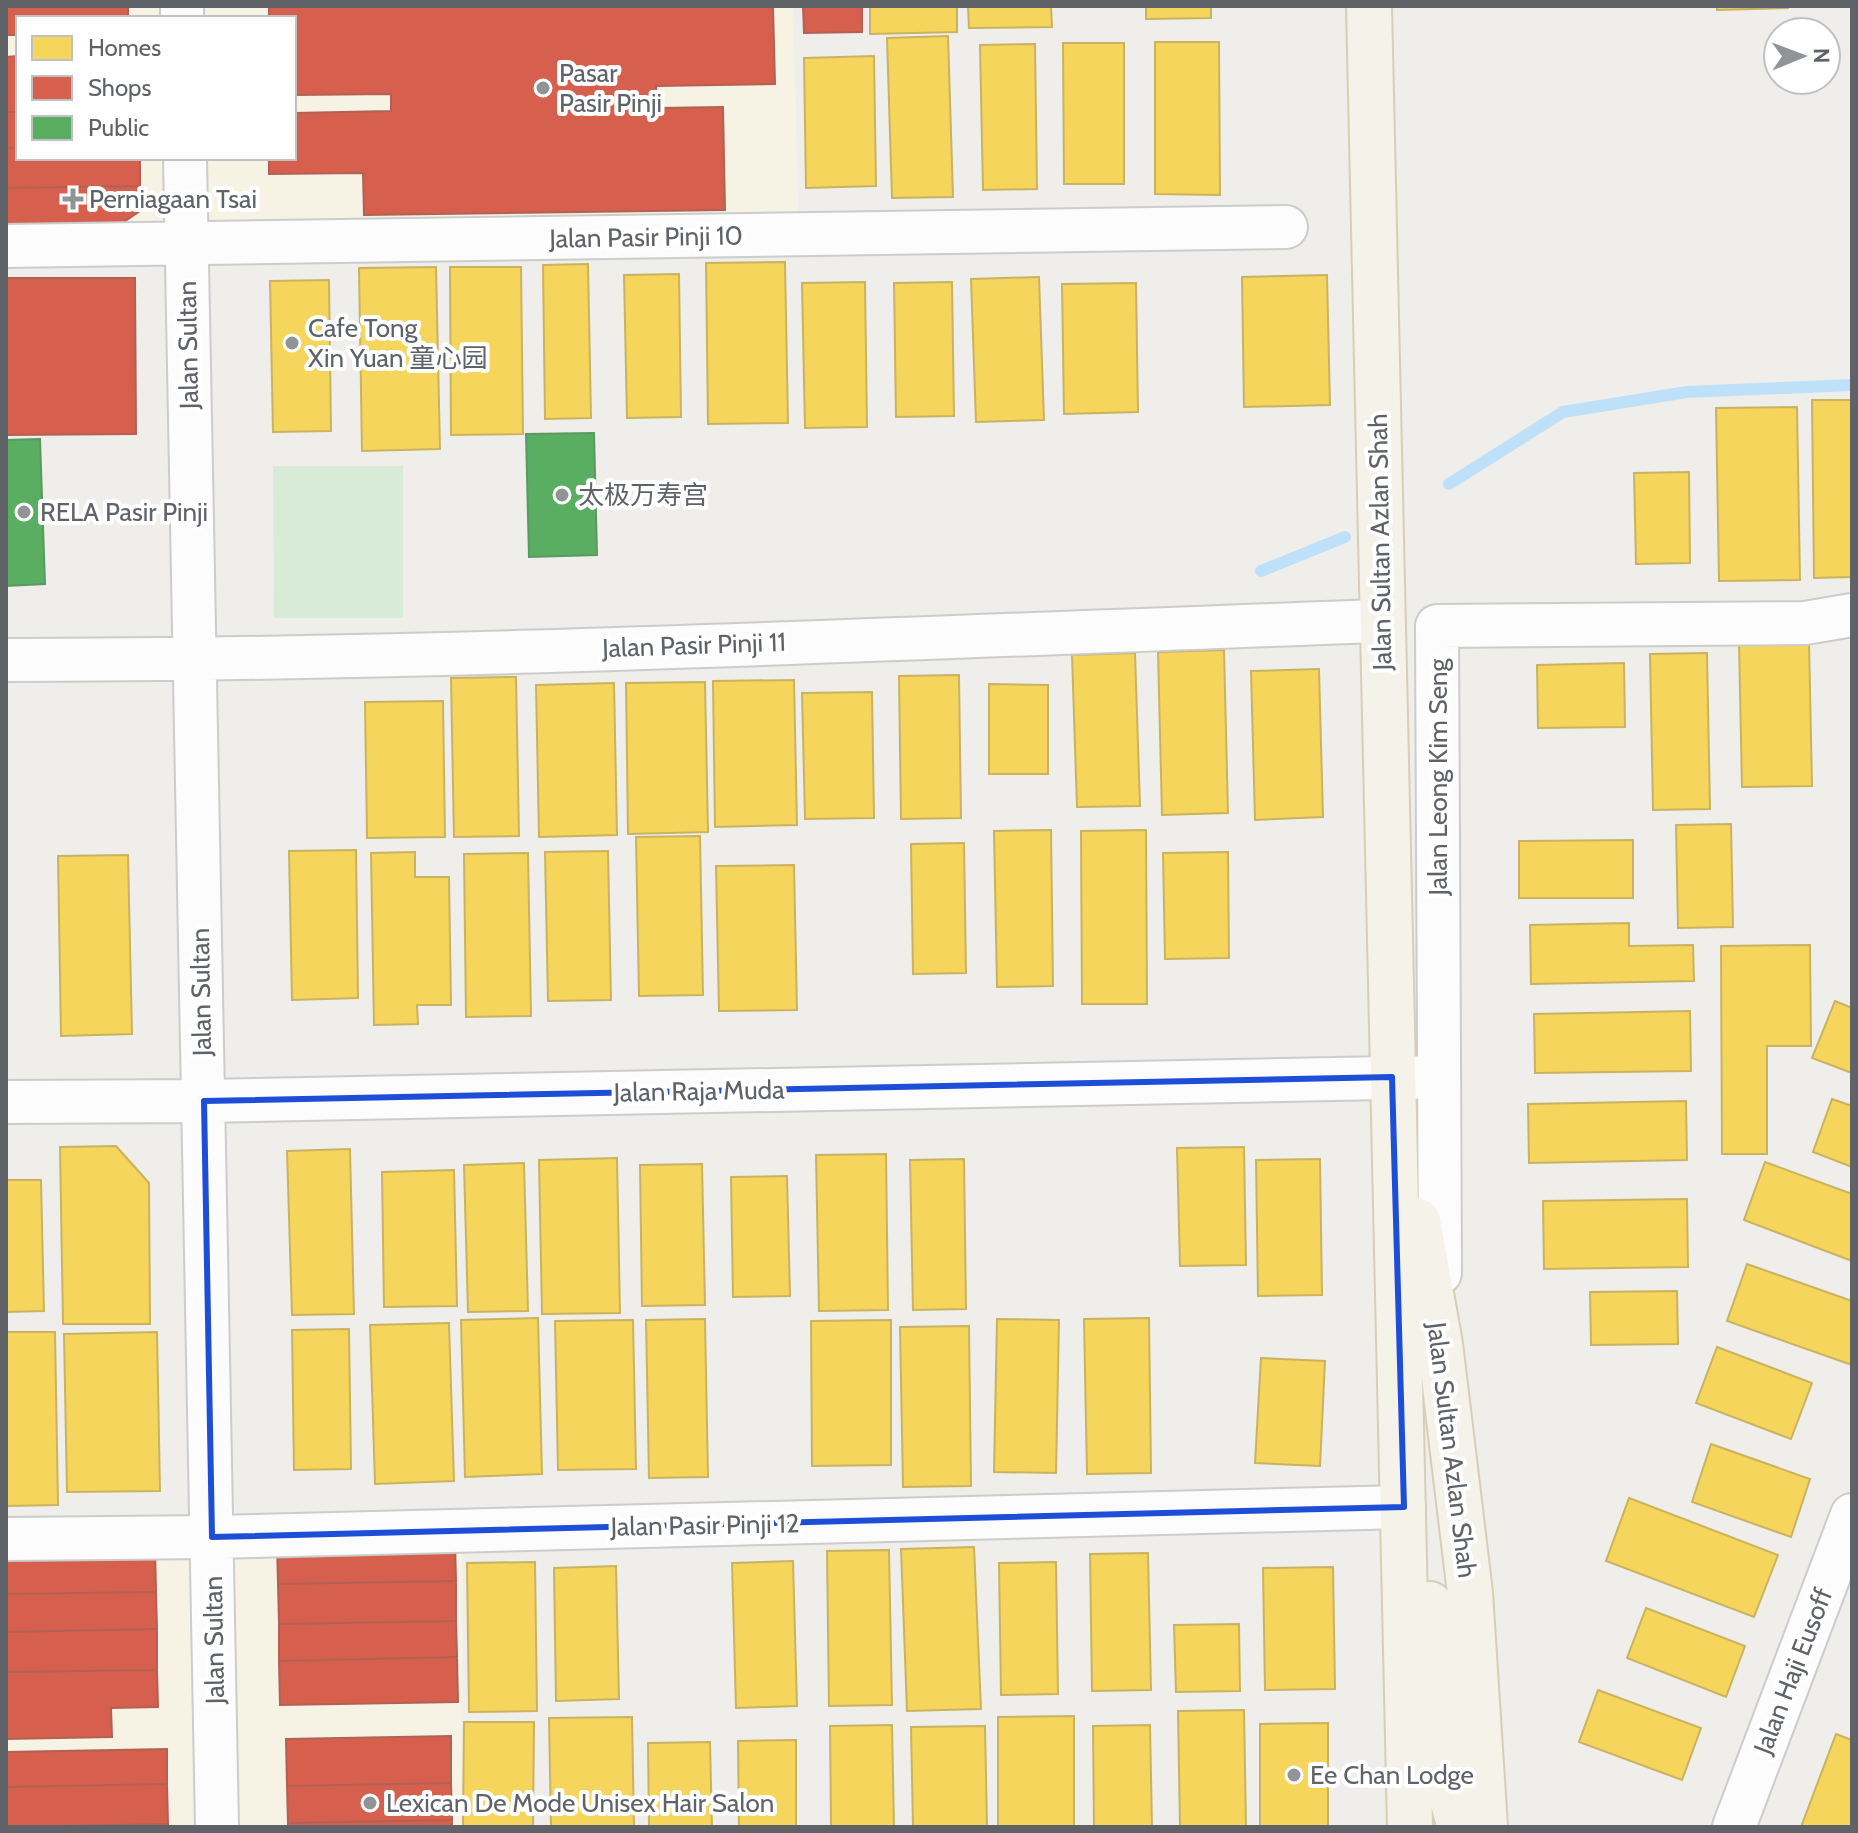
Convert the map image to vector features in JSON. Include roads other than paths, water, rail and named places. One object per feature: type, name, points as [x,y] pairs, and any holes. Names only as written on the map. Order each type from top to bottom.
[{"type":"main road","name":"Jalan Sultan Azlan Shah","points":[[1369,6],[1410,1827]]},
{"type":"main road","name":"Jalan Sultan Azlan Shah","points":[[1392,1077],[1440,1344],[1470,1593],[1485,1827]]},
{"type":"main road","points":[[1404,1507],[1428,1588],[1441,1686],[1449,1789],[1460,1827]]},
{"type":"street","name":"Jalan Sultan","points":[[185,160],[217,1827]]},
{"type":"street","name":"Jalan Pasir Pinji 10","points":[[6,246],[1286,227]]},
{"type":"street","name":"Jalan Leong Kim Seng","points":[[1440,1344],[1437,626],[1805,623],[1852,615]]},
{"type":"street","name":"Jalan Pasir Pinji 11","points":[[6,660],[194,660],[1381,621]]},
{"type":"street","name":"Jalan Raja Muda","points":[[6,1102],[204,1101],[1439,1077]]},
{"type":"street","name":"Jalan Pasir Pinji 12","points":[[6,1539],[212,1537],[1404,1507]]},
{"type":"street","name":"Jalan Haji Eusoff","points":[[1734,1827],[1852,1515]]},
{"type":"waterway","points":[[1449,484],[1563,412],[1687,392],[1852,385]]},
{"type":"waterway","points":[[1261,571],[1345,537]]},
{"type":"place","name":"Pasar Pasir Pinji","points":[[543,88]]},
{"type":"place","name":"Perniagaan Tsai","points":[[73,199]]},
{"type":"place","name":"Cafe Tong Xin Yuan 童心园","points":[[292,343]]},
{"type":"place","name":"太极万寿宫","points":[[562,495]]},
{"type":"place","name":"RELA Pasir Pinji","points":[[24,512]]},
{"type":"place","name":"Ee Chan Lodge","points":[[1294,1775]]},
{"type":"place","name":"Lexican De Mode Unisex Hair Salon","points":[[370,1803]]}]
